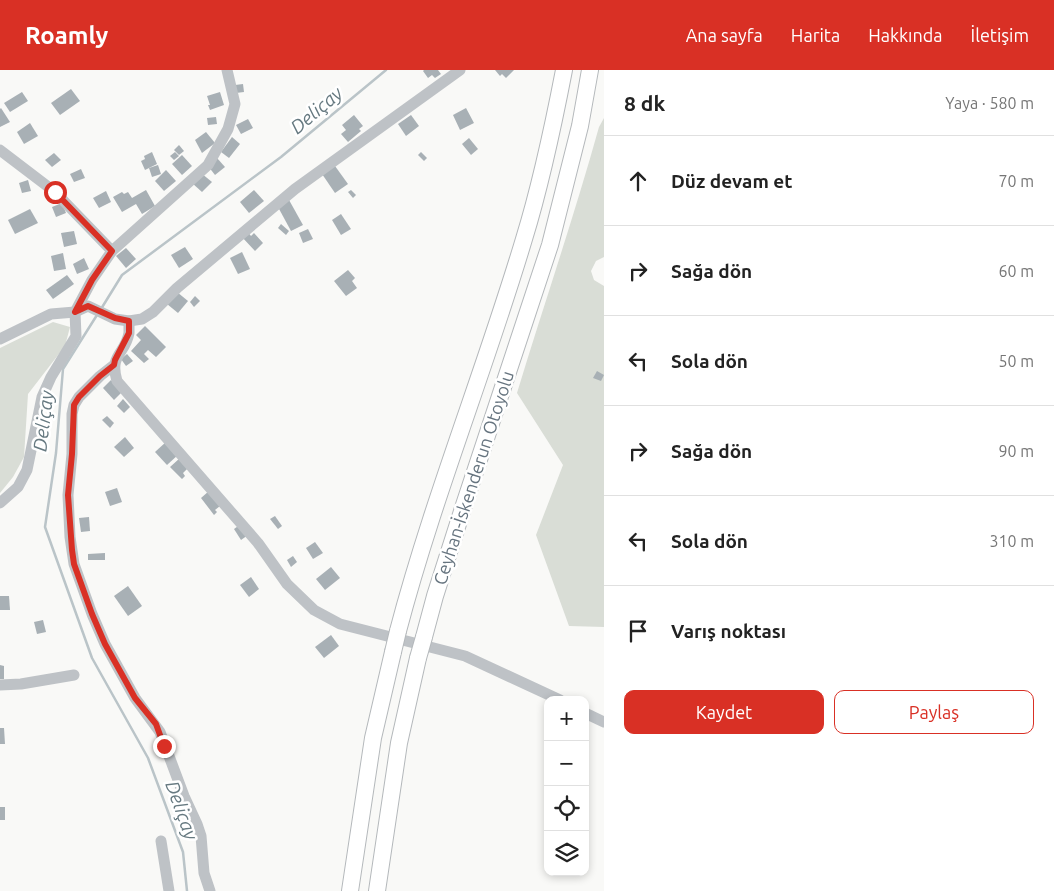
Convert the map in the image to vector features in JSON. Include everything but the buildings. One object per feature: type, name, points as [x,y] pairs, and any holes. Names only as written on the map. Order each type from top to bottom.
[{"type":"highway","name":"Ceyhan-İskenderun Otoyolu","points":[[350,891],[373,738],[398,630],[409,588],[525,238],[554,120],[564,70]]},
{"type":"highway","name":"Ceyhan-İskenderun Otoyolu","points":[[377,891],[399,743],[418,658],[458,523],[550,245],[580,126],[590,70]]},
{"type":"street","points":[[0,503],[18,487],[27,470],[42,397],[51,377],[76,336],[75,312],[92,280],[112,251],[208,165],[228,129],[235,104],[227,70]]},
{"type":"street","points":[[0,339],[51,314],[75,312],[88,306],[115,318],[129,321],[142,319],[153,312],[177,288],[295,189],[460,70]]},
{"type":"street","points":[[2,154],[55,192],[112,251]]},
{"type":"street","points":[[129,321],[129,333],[115,360],[114,371],[117,381],[258,543],[288,584],[314,610],[340,624],[464,656],[551,696]]},
{"type":"street","points":[[114,365],[100,376],[79,397],[74,405],[68,495],[70,537],[74,564],[105,644],[135,698],[160,732],[201,836],[204,873],[210,891]]},
{"type":"street","points":[[0,685],[22,684],[74,675]]},
{"type":"street","points":[[589,715],[604,722]]},
{"type":"street","points":[[161,841],[169,891]]},
{"type":"shaded area","points":[[604,118],[604,257],[596,261],[591,271],[594,280],[604,286],[604,627],[569,626],[536,535],[563,465],[517,393],[599,127]]},
{"type":"shaded area","points":[[53,322],[70,327],[65,346],[28,394],[24,457],[13,477],[0,493],[0,348]]},
{"type":"waterway","name":"Deliçay","points":[[101,309],[122,275],[281,157],[386,70]]},
{"type":"waterway","name":"Deliçay","points":[[97,315],[63,369],[56,453],[45,527],[92,658],[148,758],[183,852],[187,891]]},
{"type":"route","points":[[55,192],[112,251],[92,280],[75,312],[88,306],[115,318],[129,321],[129,333],[114,365],[106,370],[79,397],[74,405],[68,495],[70,537],[74,564],[105,644],[135,698],[156,724],[164,746]]}]
